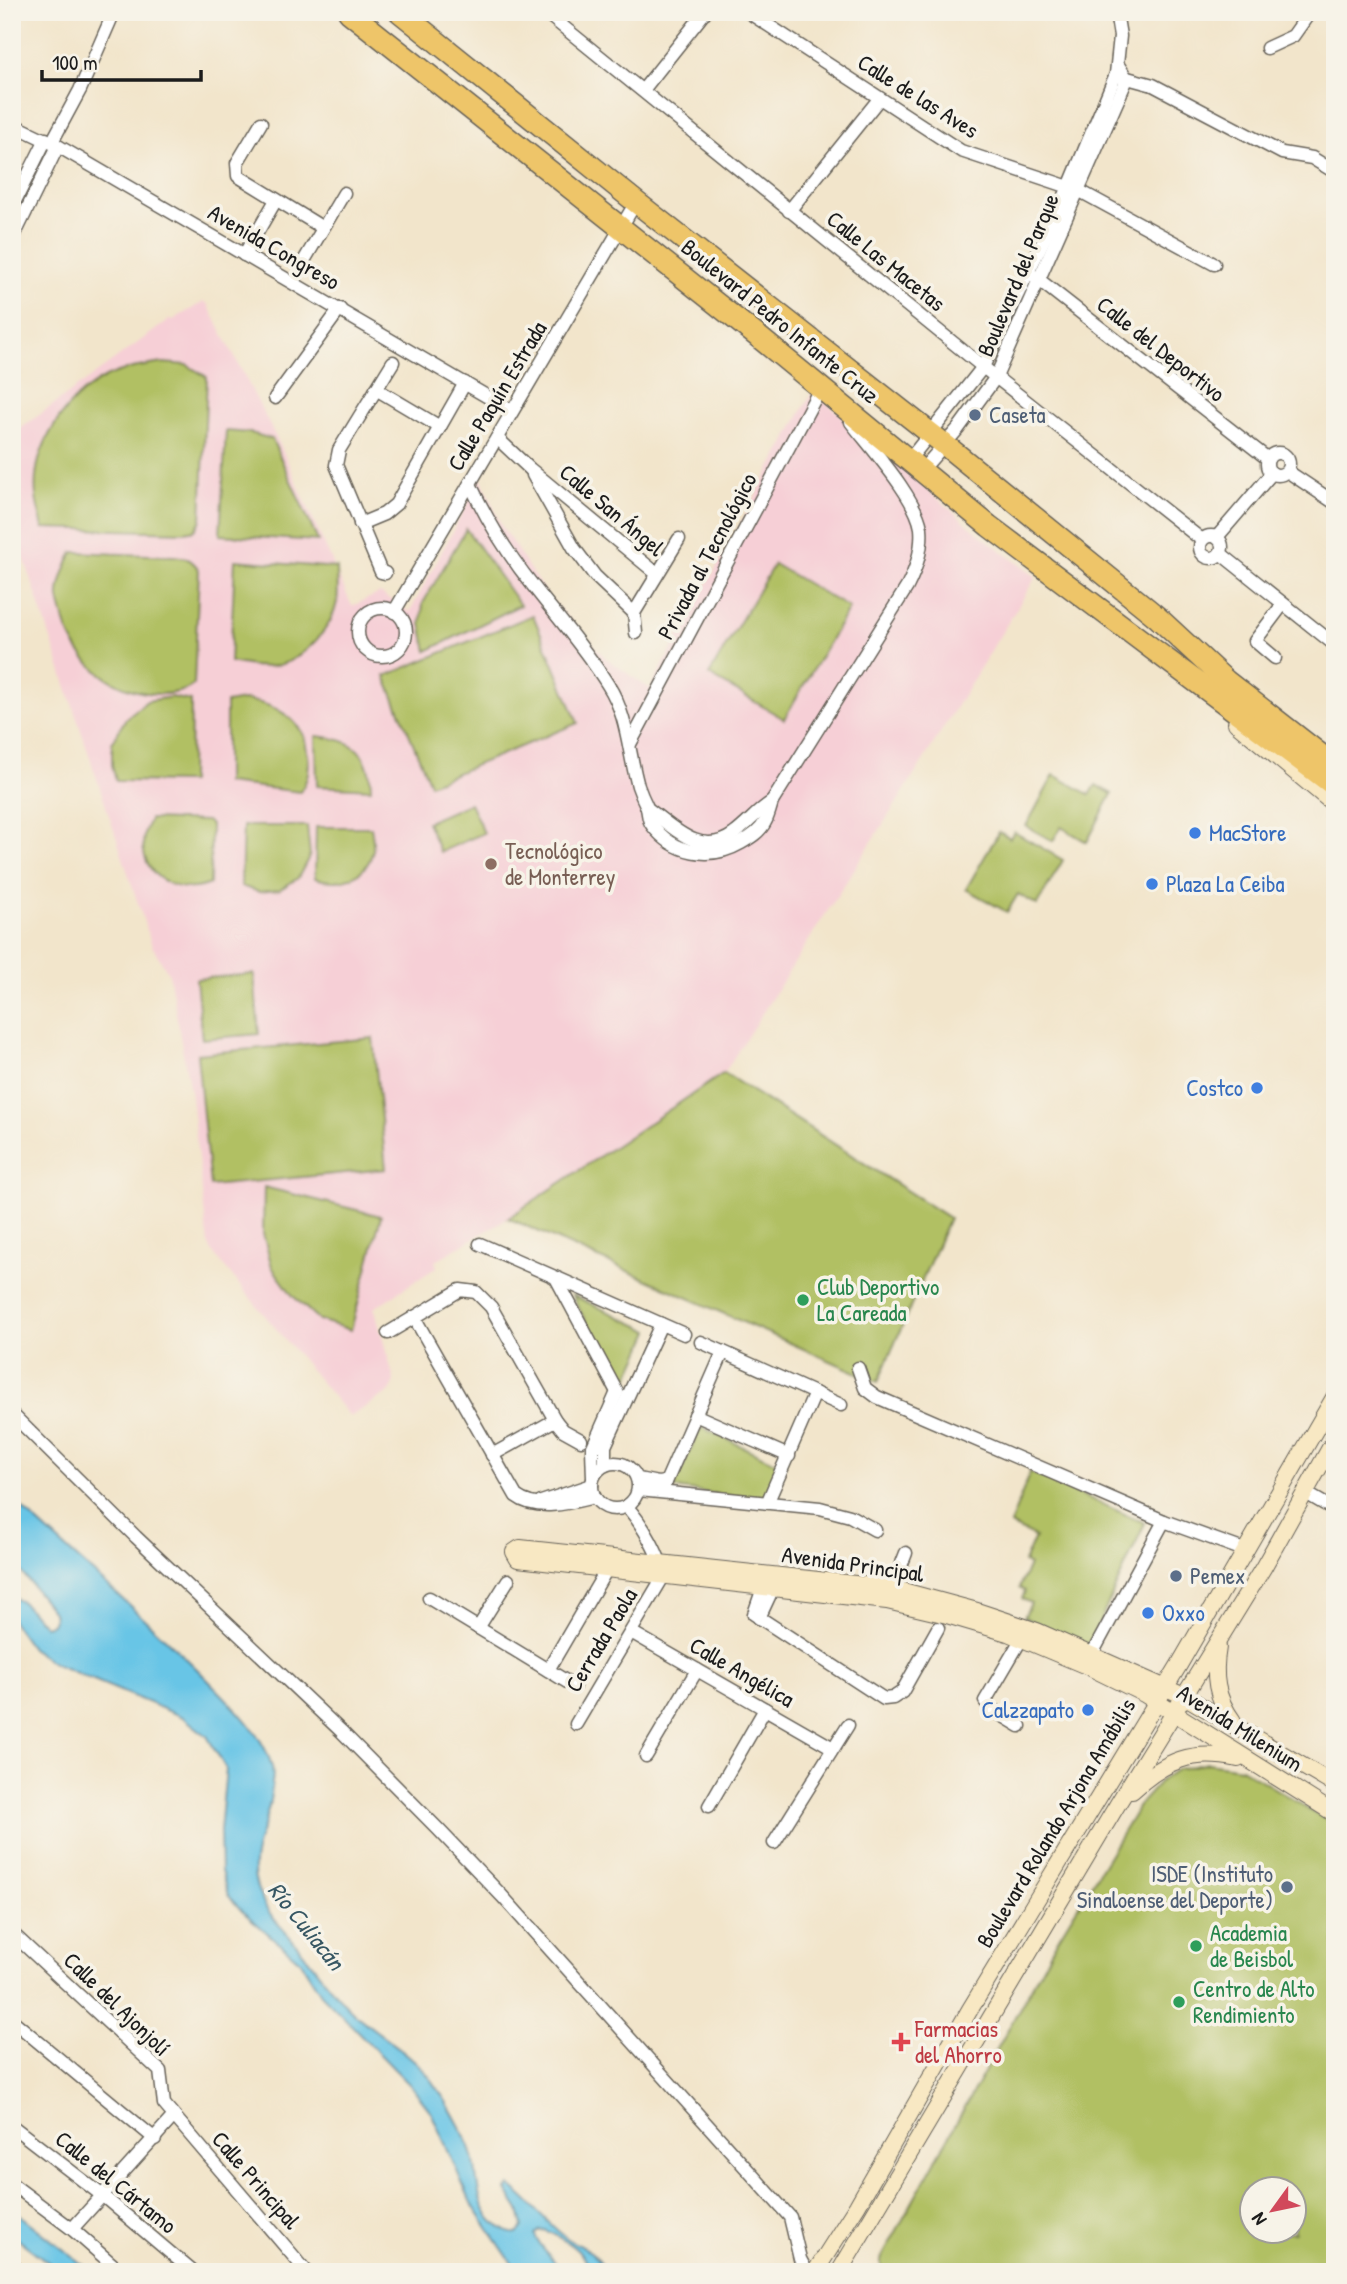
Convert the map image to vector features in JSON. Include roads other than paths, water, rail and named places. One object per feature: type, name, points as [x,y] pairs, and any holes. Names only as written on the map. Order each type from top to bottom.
[{"type":"highway","name":"Boulevard Pedro Infante Cruz","points":[[349,12],[621,227],[1046,570],[1335,786]]},
{"type":"highway","name":"Boulevard Pedro Infante Cruz","points":[[400,12],[937,439],[1156,616],[1226,681],[1335,766]]},
{"type":"main road","name":"Boulevard Pedro Infante Cruz","points":[[1156,616],[1335,754]]},
{"type":"main road","name":"Boulevard Pedro Infante Cruz","points":[[1179,668],[1226,715],[1335,805]]},
{"type":"main road","name":"Boulevard Rolando Arjona Amábilis","points":[[815,2272],[857,2206],[969,2011],[1160,1695],[1335,1396]]},
{"type":"main road","name":"Boulevard Rolando Arjona Amábilis","points":[[839,2272],[1119,1802],[1219,1641],[1335,1439]]},
{"type":"main road","name":"Avenida Principal","points":[[522,1554],[890,1595],[990,1615],[1092,1654],[1160,1695]]},
{"type":"main road","name":"Avenida Principal","points":[[663,1571],[768,1588],[890,1595],[1022,1638],[1160,1695]]},
{"type":"main road","points":[[1219,1641],[1215,1666],[1216,1690],[1223,1707],[1235,1723]]},
{"type":"main road","name":"Avenida Milenium","points":[[1160,1695],[1184,1696],[1235,1723],[1335,1785]]},
{"type":"main road","name":"Avenida Milenium","points":[[1160,1695],[1173,1713],[1335,1814]]},
{"type":"main road","points":[[1119,1802],[1149,1776],[1177,1760],[1211,1754],[1249,1761]]},
{"type":"street","points":[[12,207],[80,90],[114,12]]},
{"type":"street","name":"Calle Las Macetas","points":[[545,12],[983,367],[1202,540]]},
{"type":"street","points":[[643,90],[705,12]]},
{"type":"street","name":"Calle de las Aves","points":[[748,12],[961,151],[1073,188],[1214,264]]},
{"type":"street","points":[[1116,12],[1121,73],[1153,85],[1282,153],[1312,158],[1335,172]]},
{"type":"street","points":[[1267,48],[1293,36],[1310,12]]},
{"type":"street","name":"Boulevard del Parque","points":[[915,466],[937,439],[983,367],[1033,275],[1121,73]]},
{"type":"street","points":[[789,211],[879,99]]},
{"type":"street","points":[[261,123],[237,163],[236,172],[240,179],[323,228]]},
{"type":"street","name":"Avenida Congreso","points":[[12,124],[52,142],[512,411]]},
{"type":"street","points":[[12,240],[52,142]]},
{"type":"street","points":[[305,259],[344,193]]},
{"type":"street","points":[[244,255],[276,200]]},
{"type":"street","name":"Calle Paquín Estrada","points":[[394,612],[636,202]]},
{"type":"street","name":"Boulevard del Parque","points":[[915,466],[996,377],[1033,275]]},
{"type":"street","name":"Calle del Deportivo","points":[[1033,275],[1268,459]]},
{"type":"street","points":[[275,398],[340,309]]},
{"type":"street","points":[[385,573],[381,572],[336,465],[339,450],[393,362]]},
{"type":"street","points":[[360,524],[384,514],[396,504],[465,383]]},
{"type":"street","points":[[376,389],[440,427]]},
{"type":"street","points":[[470,484],[481,508],[532,585],[608,685],[622,713],[638,787],[647,808],[677,833],[692,840],[709,843],[731,837],[755,812],[772,802],[907,587],[918,562],[921,527],[914,509],[825,391]]},
{"type":"street","name":"Privada al Tecnológico","points":[[630,744],[825,391]]},
{"type":"street","name":"Calle San Ángel","points":[[497,438],[530,469],[656,573],[634,613],[595,576],[574,548],[530,469]]},
{"type":"street","points":[[1283,453],[1289,461],[1287,471],[1278,475],[1272,472],[1268,459],[1273,454],[1283,453]]},
{"type":"street","points":[[1287,471],[1335,503]]},
{"type":"street","points":[[1217,537],[1272,472]]},
{"type":"street","points":[[1210,535],[1217,537],[1222,544],[1220,553],[1210,558],[1204,555],[1200,549],[1202,540],[1210,535]]},
{"type":"street","points":[[656,573],[679,539]]},
{"type":"street","points":[[1220,553],[1335,645]]},
{"type":"street","points":[[1275,658],[1255,641],[1283,604]]},
{"type":"street","points":[[634,613],[636,633]]},
{"type":"street","points":[[480,1244],[684,1334]]},
{"type":"street","points":[[414,1317],[516,1496],[528,1503],[538,1503],[554,1496],[593,1487],[605,1465],[605,1446],[622,1394],[556,1278]]},
{"type":"street","points":[[388,1334],[460,1290],[476,1292],[491,1307],[555,1420],[563,1430],[581,1440]]},
{"type":"street","points":[[605,1465],[621,1463],[634,1472],[638,1485],[633,1502],[626,1507],[611,1509],[603,1506],[593,1487],[592,1449],[661,1324]]},
{"type":"street","points":[[701,1342],[841,1405]]},
{"type":"street","points":[[666,1487],[723,1352]]},
{"type":"street","points":[[858,1368],[865,1388],[877,1397],[1164,1521],[1244,1550]]},
{"type":"street","points":[[768,1502],[815,1393]]},
{"type":"street","points":[[12,1414],[341,1731],[502,1896],[790,2217],[800,2259],[807,2272]]},
{"type":"street","points":[[695,1415],[789,1456]]},
{"type":"street","points":[[492,1455],[555,1420]]},
{"type":"street","points":[[638,1485],[830,1511],[850,1516],[875,1530]]},
{"type":"street","points":[[1304,1492],[1335,1510]]},
{"type":"street","points":[[626,1507],[634,1514],[663,1571]]},
{"type":"street","points":[[1092,1654],[1164,1521]]},
{"type":"street","points":[[890,1595],[906,1553]]},
{"type":"street","points":[[548,1670],[609,1564]]},
{"type":"street","name":"Cerrada Paola","points":[[576,1724],[631,1632],[663,1571]]},
{"type":"street","points":[[478,1628],[508,1580]]},
{"type":"street","points":[[768,1588],[757,1614],[880,1697],[889,1699],[902,1692],[938,1628]]},
{"type":"street","points":[[429,1598],[574,1686]]},
{"type":"street","name":"Calle Angélica","points":[[631,1632],[833,1748]]},
{"type":"street","points":[[1020,1726],[990,1708],[985,1701],[1022,1638]]},
{"type":"street","points":[[646,1756],[697,1670]]},
{"type":"street","points":[[709,1806],[765,1709]]},
{"type":"street","points":[[774,1843],[848,1724]]},
{"type":"street","name":"Calle del Ajonjolí","points":[[12,1933],[160,2071],[164,2104],[173,2117]]},
{"type":"street","points":[[12,2020],[155,2139]]},
{"type":"street","points":[[72,2229],[173,2117]]},
{"type":"street","name":"Calle Principal","points":[[173,2117],[307,2272]]},
{"type":"street","name":"Calle del Cártamo","points":[[12,2126],[103,2196],[193,2272]]},
{"type":"street","points":[[12,2184],[72,2229],[121,2272]]},
{"type":"street","points":[[12,2266],[22,2272]]},
{"type":"water","points":[[12,1499],[199,1671],[242,1715],[260,1740],[273,1775],[270,1801],[254,1859],[258,1891],[267,1909],[339,1998],[364,2022],[420,2066],[433,2082],[466,2138],[486,2212],[506,2231],[520,2231],[523,2226],[519,2210],[506,2190],[510,2186],[564,2236],[593,2254],[607,2272],[591,2272],[579,2252],[545,2230],[535,2235],[537,2240],[562,2272],[518,2272],[471,2203],[431,2112],[409,2084],[321,1994],[301,1962],[242,1911],[228,1895],[221,1871],[220,1831],[226,1769],[207,1736],[183,1717],[55,1664],[31,1648],[12,1621],[12,1602],[16,1599],[22,1602],[45,1626],[52,1624],[54,1619],[53,1612],[12,1560]]},
{"type":"water","points":[[12,2209],[92,2272],[61,2272],[12,2235]]},
{"type":"place","name":"Caseta","points":[[975,415]]},
{"type":"place","name":"MacStore","points":[[1195,833]]},
{"type":"place","name":"Tecnológico de Monterrey","points":[[491,864]]},
{"type":"place","name":"Plaza La Ceiba","points":[[1152,884]]},
{"type":"place","name":"Costco","points":[[1257,1088]]},
{"type":"place","name":"Club Deportivo La Careada","points":[[803,1300]]},
{"type":"place","name":"Pemex","points":[[1176,1576]]},
{"type":"place","name":"Oxxo","points":[[1148,1613]]},
{"type":"place","name":"Calzzapato","points":[[1088,1710]]},
{"type":"place","name":"ISDE (Instituto Sinaloense del Deporte)","points":[[1287,1887]]},
{"type":"place","name":"Academia de Beisbol","points":[[1196,1946]]},
{"type":"place","name":"Centro de Alto Rendimiento","points":[[1179,2002]]},
{"type":"place","name":"Farmacias del Ahorro","points":[[901,2042]]},
{"type":"water label","name":"Río Culiacán","points":[[306,1926]]}]
